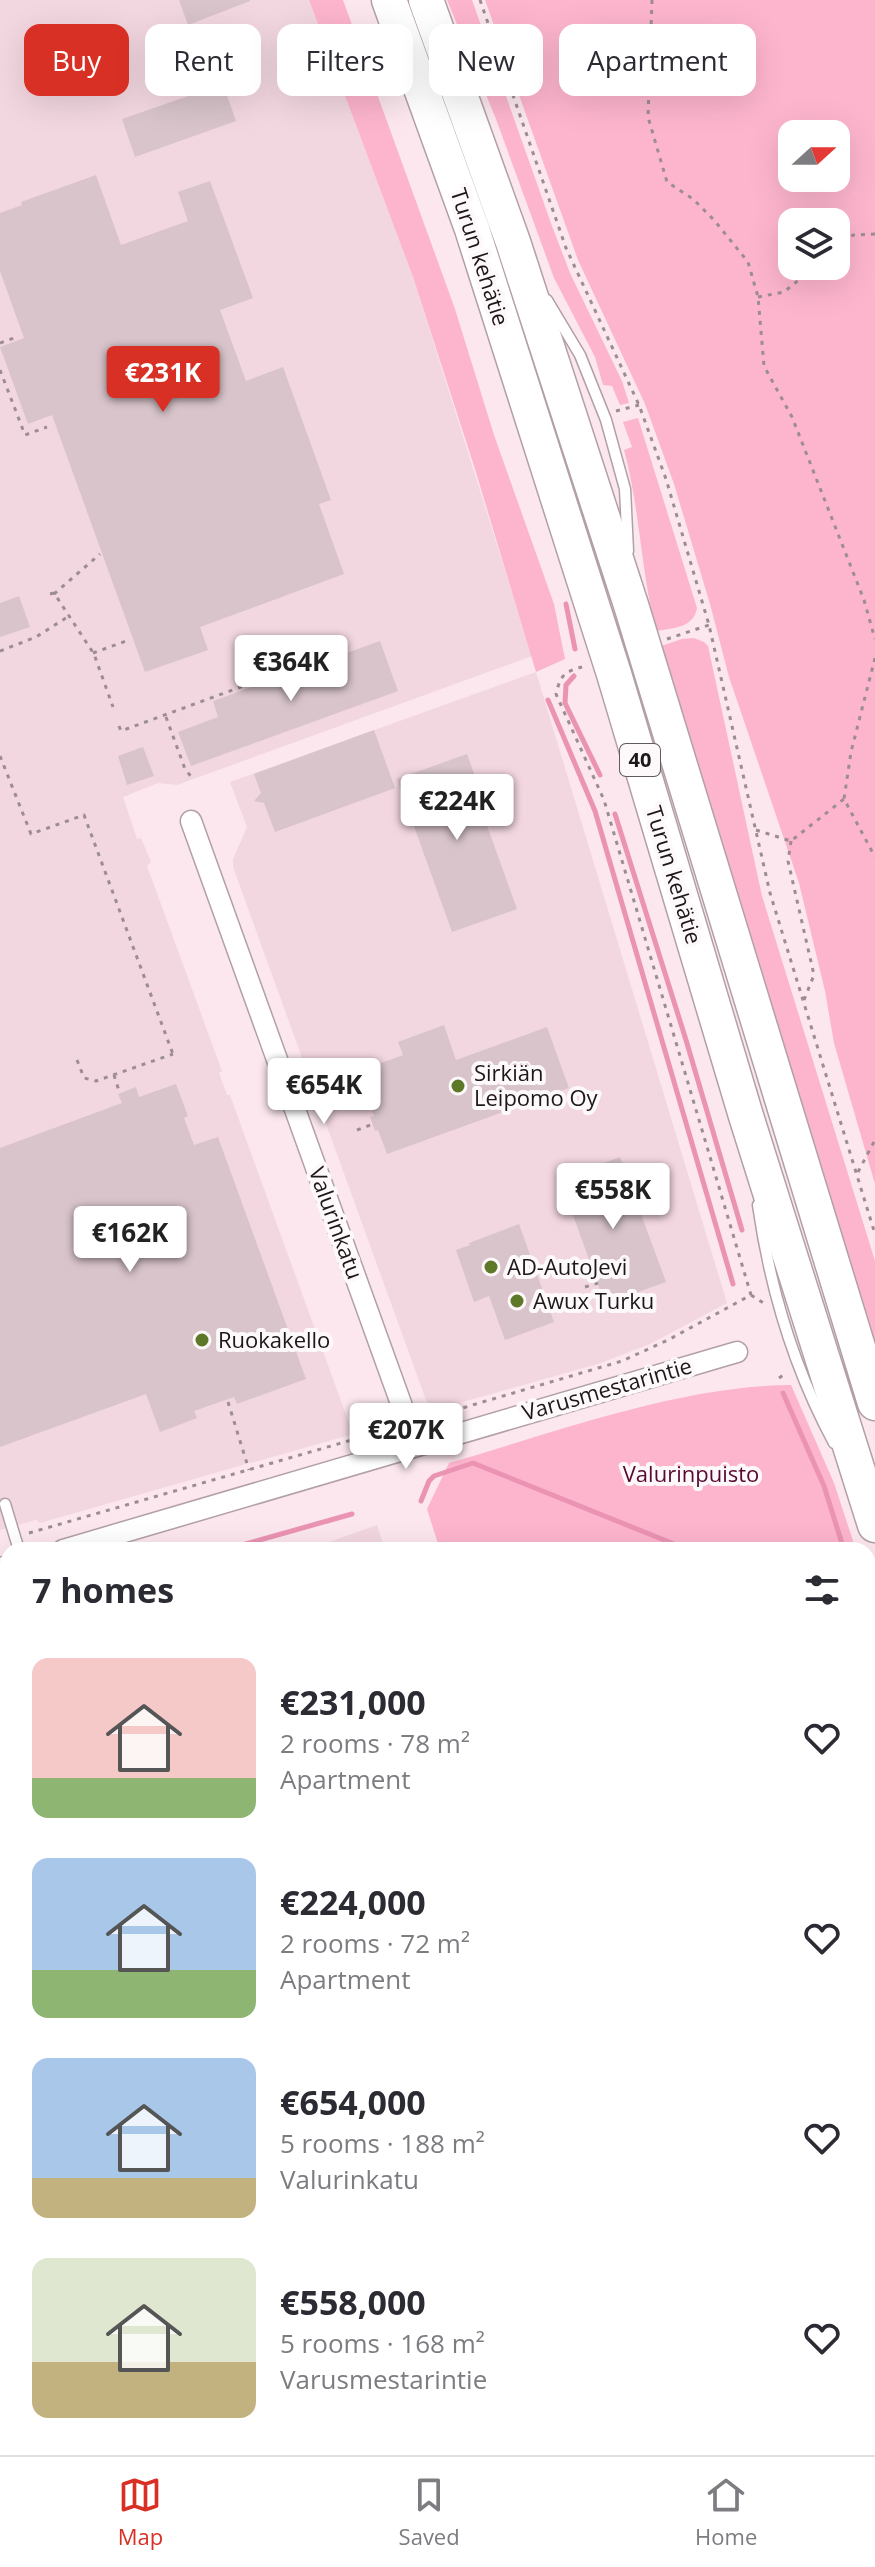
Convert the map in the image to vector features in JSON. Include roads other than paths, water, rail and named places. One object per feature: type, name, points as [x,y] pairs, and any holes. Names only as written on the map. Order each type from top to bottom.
[{"type":"highway","name":"Turun kehätie","points":[[389,0],[477,244],[614,674],[746,1116],[873,1518]]},
{"type":"highway","name":"Turun kehätie","points":[[426,0],[513,242],[631,605],[875,1403]]},
{"type":"street","name":"Valurinkatu","points":[[191,821],[416,1445]]},
{"type":"street","name":"Varusmestarintie","points":[[90,1542],[737,1352]]},
{"type":"lane","points":[[746,1116],[754,1179]]},
{"type":"lane","points":[[757,1194],[765,1257],[810,1399],[873,1518]]},
{"type":"lane","points":[[5,1504],[17,1542]]},
{"type":"waterway","points":[[566,604],[575,649]]},
{"type":"waterway","points":[[574,676],[566,685],[565,703],[600,775]]},
{"type":"waterway","points":[[548,700],[595,811],[733,1284]]},
{"type":"waterway","points":[[615,814],[742,1230]]},
{"type":"waterway","points":[[783,1393],[824,1486],[842,1542]]},
{"type":"waterway","points":[[421,1501],[434,1476],[473,1463],[669,1542]]},
{"type":"waterway","points":[[252,1542],[352,1514]]},
{"type":"place","name":"Sirkiän Leipomo Oy","points":[[458,1086]]},
{"type":"place","name":"AD-AutoJevi","points":[[491,1267]]},
{"type":"place","name":"Awux Turku","points":[[517,1301]]},
{"type":"place","name":"Ruokakello","points":[[202,1340]]},
{"type":"park label","name":"Valurinpuisto","points":[[691,1474]]}]
